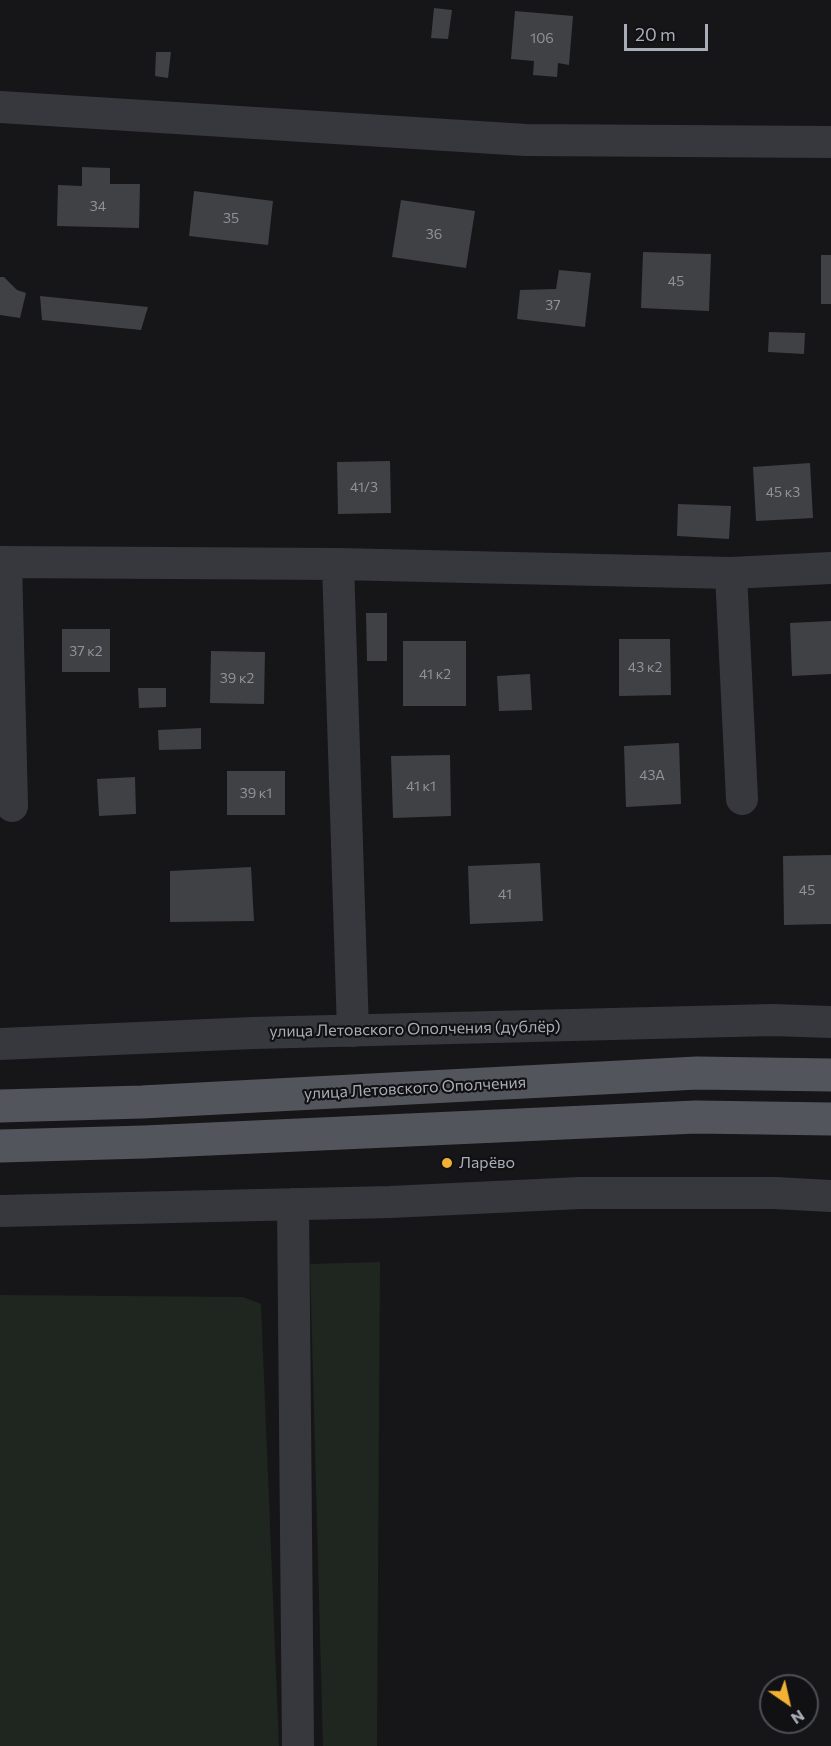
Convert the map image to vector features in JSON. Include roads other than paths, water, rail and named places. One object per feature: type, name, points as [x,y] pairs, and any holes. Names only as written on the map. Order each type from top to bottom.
[{"type":"main road","name":"улица Летовского Ополчения","points":[[0,1106],[142,1102],[697,1073],[831,1075]]},
{"type":"main road","points":[[0,1146],[167,1141],[696,1117],[831,1119]]},
{"type":"street","points":[[0,107],[526,140],[831,142]]},
{"type":"street","points":[[12,806],[3,562],[338,564],[731,573],[831,568]]},
{"type":"street","points":[[338,564],[353,1031]]},
{"type":"street","points":[[731,573],[742,800]]},
{"type":"street","name":"улица Летовского Ополчения (дублёр)","points":[[0,1044],[140,1036],[772,1020],[831,1022]]},
{"type":"street","points":[[0,1211],[390,1202],[580,1193],[775,1193],[831,1196]]},
{"type":"street","points":[[293,1204],[298,1746]]},
{"type":"place","name":"Ларёво","points":[[447,1163]]}]
